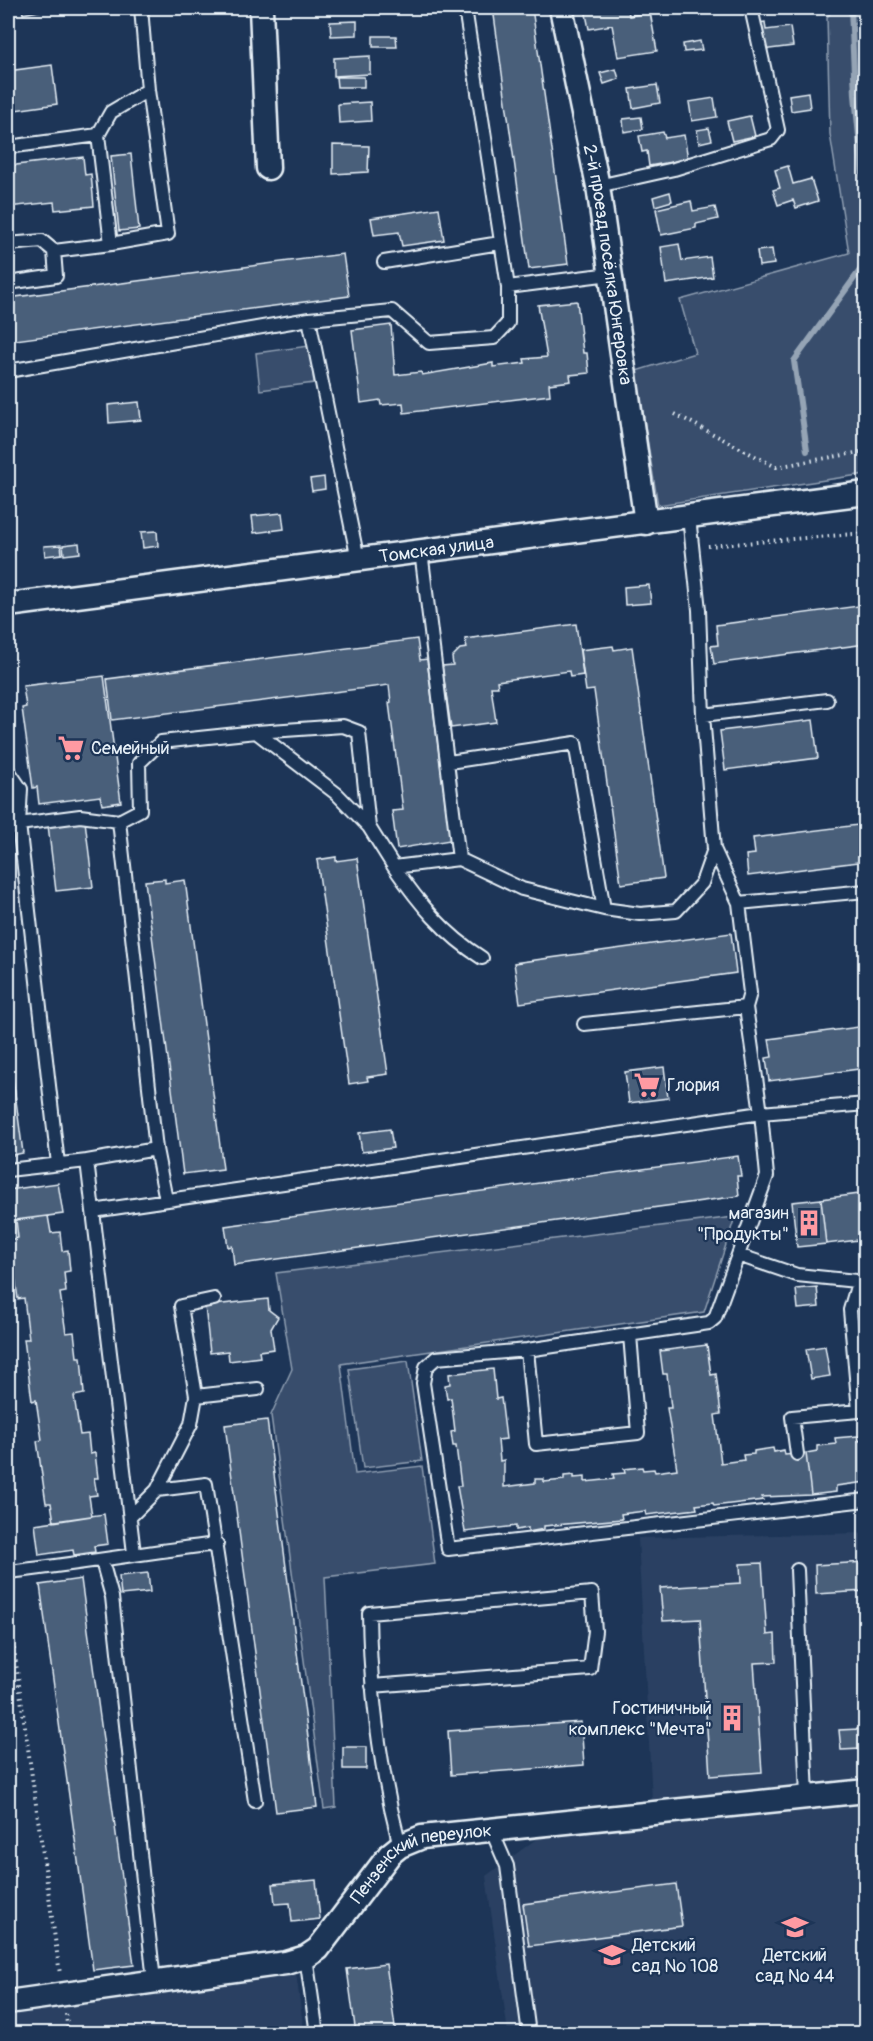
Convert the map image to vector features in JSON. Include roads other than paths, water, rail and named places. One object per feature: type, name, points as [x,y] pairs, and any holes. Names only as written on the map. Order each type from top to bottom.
[{"type":"street","points":[[261,8],[268,168]]},
{"type":"street","name":"2-й проезд посёлка Юнгеровка","points":[[561,8],[598,186],[646,523]]},
{"type":"street","name":"Томская улица","points":[[8,604],[866,493]]},
{"type":"street","name":"Пензенский переулок","points":[[8,2002],[286,1963],[306,1957],[318,1949],[390,1854],[400,1846],[422,1837],[866,1791]]},
{"type":"lane","points":[[54,251],[168,234],[148,90],[141,8]]},
{"type":"lane","points":[[8,371],[309,319],[392,311],[429,343],[494,338],[508,323],[508,287],[465,8]]},
{"type":"lane","points":[[598,186],[674,169],[771,139],[778,130],[751,8]]},
{"type":"lane","points":[[111,244],[98,135],[111,112],[148,90]]},
{"type":"lane","points":[[8,147],[98,135]]},
{"type":"lane","points":[[8,244],[42,241],[54,251],[56,276],[8,283]]},
{"type":"lane","points":[[384,262],[500,243]]},
{"type":"lane","points":[[508,287],[610,274]]},
{"type":"lane","points":[[309,319],[358,560]]},
{"type":"lane","points":[[689,517],[699,610],[703,715],[714,849],[739,903],[750,993],[746,1007],[761,1113],[767,1176],[715,1318],[709,1323],[528,1350],[436,1358],[426,1367],[423,1383],[448,1549],[803,1501],[866,1500]]},
{"type":"lane","points":[[421,550],[449,762],[459,858]]},
{"type":"lane","points":[[703,715],[826,700]]},
{"type":"lane","points":[[19,824],[80,816],[119,821],[140,810],[139,763],[161,742],[343,726],[359,732],[369,826]]},
{"type":"lane","points":[[256,732],[337,794],[369,826],[394,867],[425,910],[460,944],[482,958]]},
{"type":"lane","points":[[449,762],[575,743],[604,909]]},
{"type":"lane","points":[[8,770],[21,789],[19,824],[58,1164]]},
{"type":"lane","points":[[119,821],[156,1149],[166,1200]]},
{"type":"lane","points":[[394,867],[459,858],[522,889],[604,909],[640,915],[676,911],[702,883],[714,849]]},
{"type":"lane","points":[[739,903],[866,891]]},
{"type":"lane","points":[[584,1024],[746,1007]]},
{"type":"lane","points":[[93,1211],[761,1113],[866,1104]]},
{"type":"lane","points":[[8,1170],[87,1161],[156,1149]]},
{"type":"lane","points":[[87,1161],[134,1553]]},
{"type":"lane","points":[[738,1255],[798,1275],[862,1282],[850,1311],[859,1411],[792,1417],[797,1454]]},
{"type":"lane","points":[[130,1517],[157,1490],[191,1424],[196,1396],[182,1306],[214,1299]]},
{"type":"lane","points":[[528,1350],[536,1444],[638,1433],[630,1335]]},
{"type":"lane","points":[[196,1396],[258,1389]]},
{"type":"lane","points":[[157,1490],[206,1484],[255,1801]]},
{"type":"lane","points":[[8,1572],[102,1561],[134,1553],[217,1544]]},
{"type":"lane","points":[[102,1561],[112,1597],[154,1981]]},
{"type":"lane","points":[[797,1570],[807,1796]]},
{"type":"lane","points":[[372,1686],[590,1669],[595,1631],[592,1593],[369,1613],[372,1686],[390,1807],[400,1846]]},
{"type":"lane","points":[[491,1829],[507,1866],[529,2034]]},
{"type":"lane","points":[[306,1957],[317,2034]]},
{"type":"waterway","points":[[851,8],[855,95],[866,210]]},
{"type":"waterway","points":[[807,451],[794,361],[866,262]]},
{"type":"place","name":"Семейный","points":[[71,748]]},
{"type":"place","name":"Глория","points":[[647,1085]]},
{"type":"place","name":"магазин \"Продукты\"","points":[[809,1223]]},
{"type":"place","name":"Гостиничный комплекс \"Мечта\"","points":[[732,1718]]},
{"type":"place","name":"Детский сад № 44","points":[[795,1927]]},
{"type":"place","name":"Детский сад № 108","points":[[612,1955]]}]
